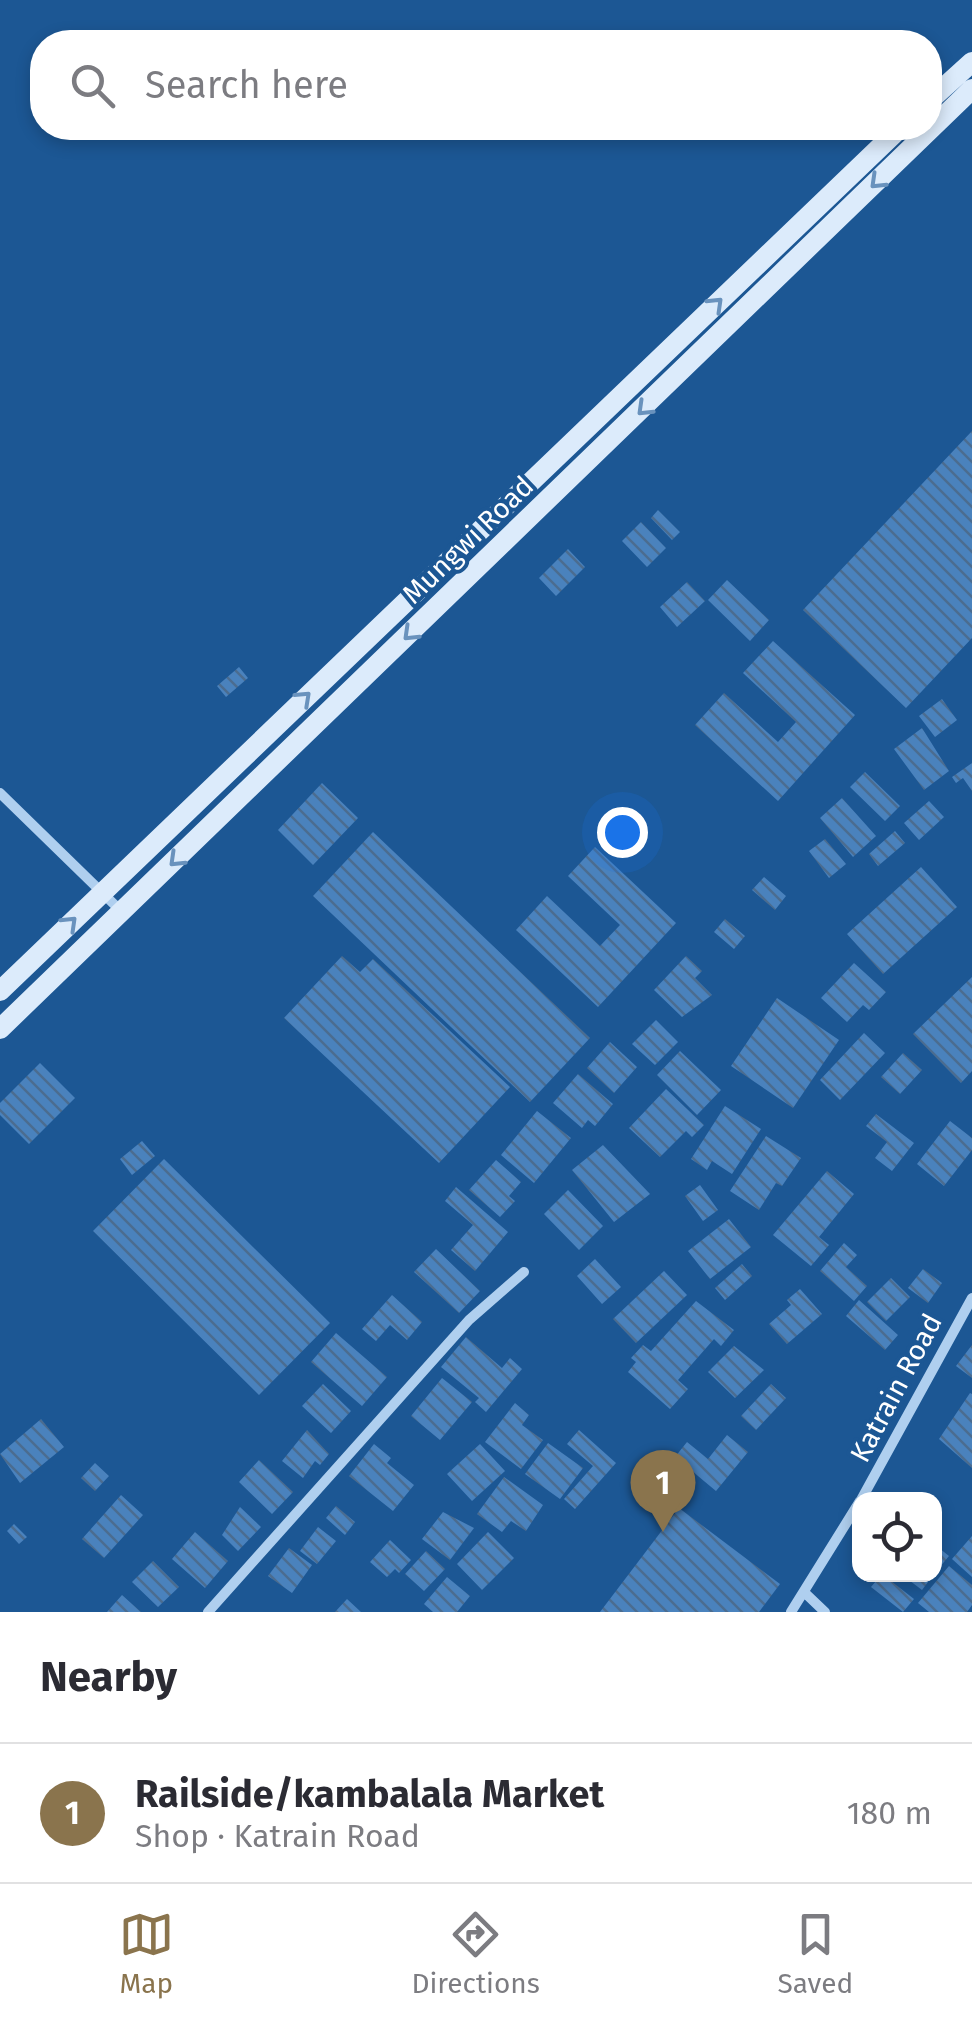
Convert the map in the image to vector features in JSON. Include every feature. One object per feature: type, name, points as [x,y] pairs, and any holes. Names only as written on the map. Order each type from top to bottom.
[{"type":"main road","points":[[942,89],[972,62]]},
{"type":"main road","name":"Mungwi Road","points":[[942,119],[972,90]]},
{"type":"main road","name":"Mungwi Road","points":[[0,991],[887,140]]},
{"type":"main road","name":"Mungwi Road","points":[[0,1030],[920,140]]},
{"type":"street","points":[[0,793],[104,890],[122,912]]},
{"type":"street","points":[[208,1612],[469,1320],[524,1272]]},
{"type":"street","name":"Katrain Road","points":[[864,1492],[972,1298]]},
{"type":"street","name":"Katrain Road","points":[[791,1612],[852,1513]]},
{"type":"street","points":[[804,1592],[826,1612]]},
{"type":"building","points":[[972,431],[972,638],[906,708],[803,610]]},
{"type":"building","points":[[658,510],[680,532],[672,540],[651,518]]},
{"type":"building","points":[[641,522],[666,548],[647,567],[622,541]]},
{"type":"building","points":[[568,549],[585,567],[556,596],[539,578]]},
{"type":"building","points":[[727,580],[769,620],[750,641],[708,600]]},
{"type":"building","points":[[687,582],[705,601],[677,627],[660,607]]},
{"type":"building","points":[[773,641],[855,715],[778,801],[695,725],[724,693],[778,742],[796,722],[743,673]]},
{"type":"building","points":[[239,667],[248,678],[226,697],[217,686]]},
{"type":"building","points":[[942,699],[957,720],[935,737],[919,716]]},
{"type":"building","points":[[922,728],[949,771],[924,790],[894,749]]},
{"type":"building","points":[[972,763],[972,791],[963,778],[956,783],[952,777]]},
{"type":"building","points":[[865,772],[900,806],[885,821],[850,787]]},
{"type":"building","points":[[322,783],[358,818],[313,865],[278,830]]},
{"type":"building","points":[[842,798],[876,836],[853,857],[820,818]]},
{"type":"building","points":[[929,801],[944,817],[919,840],[904,823]]},
{"type":"building","points":[[895,831],[905,843],[878,866],[869,854]]},
{"type":"building","points":[[373,832],[590,1038],[530,1102],[313,896]]},
{"type":"building","points":[[825,839],[846,864],[829,878],[809,851]]},
{"type":"building","points":[[595,847],[676,923],[598,1007],[516,930],[547,896],[600,946],[620,925],[568,876]]},
{"type":"building","points":[[921,867],[957,907],[883,974],[847,934]]},
{"type":"building","points":[[764,877],[786,896],[775,910],[752,890]]},
{"type":"building","points":[[725,919],[745,936],[734,949],[714,932]]},
{"type":"building","points":[[342,956],[360,972],[373,959],[510,1087],[439,1163],[284,1018]]},
{"type":"building","points":[[686,956],[702,971],[695,978],[712,995],[682,1017],[654,990]]},
{"type":"building","points":[[854,963],[886,992],[869,1010],[863,1005],[847,1022],[821,998]]},
{"type":"building","points":[[972,977],[972,1071],[961,1083],[913,1034]]},
{"type":"building","points":[[777,998],[839,1040],[793,1108],[731,1066]]},
{"type":"building","points":[[656,1020],[678,1042],[655,1065],[632,1044]]},
{"type":"building","points":[[864,1033],[885,1053],[840,1100],[820,1080]]},
{"type":"building","points":[[610,1042],[637,1067],[614,1093],[587,1068]]},
{"type":"building","points":[[680,1051],[721,1090],[697,1115],[657,1075]]},
{"type":"building","points":[[903,1053],[922,1070],[900,1094],[881,1077]]},
{"type":"building","points":[[40,1063],[75,1098],[29,1144],[0,1115],[0,1103]]},
{"type":"building","points":[[578,1074],[613,1104],[595,1126],[588,1120],[582,1128],[553,1103]]},
{"type":"building","points":[[666,1089],[704,1125],[692,1137],[686,1131],[660,1157],[629,1128]]},
{"type":"building","points":[[725,1106],[761,1129],[732,1174],[712,1161],[707,1170],[691,1159]]},
{"type":"building","points":[[537,1111],[571,1138],[534,1183],[501,1155]]},
{"type":"building","points":[[876,1114],[914,1143],[892,1171],[875,1158],[887,1142],[866,1126]]},
{"type":"building","points":[[950,1121],[972,1138],[972,1150],[944,1186],[917,1164]]},
{"type":"building","points":[[766,1136],[801,1158],[782,1186],[776,1183],[759,1210],[730,1191]]},
{"type":"building","points":[[142,1141],[155,1156],[132,1175],[120,1159]]},
{"type":"building","points":[[603,1145],[650,1194],[614,1222],[572,1170]]},
{"type":"building","points":[[164,1159],[330,1323],[259,1395],[93,1231]]},
{"type":"building","points":[[496,1160],[521,1182],[509,1196],[515,1201],[500,1217],[469,1190]]},
{"type":"building","points":[[827,1171],[854,1194],[819,1237],[829,1245],[811,1266],[773,1235]]},
{"type":"building","points":[[700,1185],[718,1210],[703,1221],[685,1196]]},
{"type":"building","points":[[456,1187],[508,1232],[475,1271],[451,1250],[473,1225],[445,1201]]},
{"type":"building","points":[[568,1190],[603,1226],[579,1250],[544,1214]]},
{"type":"building","points":[[729,1219],[751,1247],[710,1279],[688,1251]]},
{"type":"building","points":[[844,1243],[857,1255],[846,1267],[867,1286],[854,1301],[820,1271]]},
{"type":"building","points":[[436,1249],[480,1291],[459,1313],[414,1272]]},
{"type":"building","points":[[595,1259],[621,1287],[602,1304],[577,1276]]},
{"type":"building","points":[[742,1264],[752,1276],[725,1300],[715,1288]]},
{"type":"building","points":[[923,1269],[942,1283],[928,1303],[908,1288]]},
{"type":"building","points":[[664,1271],[687,1295],[636,1343],[613,1319]]},
{"type":"building","points":[[891,1278],[910,1297],[886,1321],[867,1302]]},
{"type":"building","points":[[800,1289],[822,1314],[787,1344],[769,1324],[791,1305],[787,1300]]},
{"type":"building","points":[[392,1295],[422,1322],[407,1340],[390,1325],[376,1341],[362,1329]]},
{"type":"building","points":[[859,1300],[898,1335],[885,1350],[846,1316]]},
{"type":"building","points":[[696,1301],[734,1330],[721,1346],[714,1339],[678,1380],[688,1389],[670,1409],[628,1372],[636,1362],[631,1358],[643,1345],[651,1351]]},
{"type":"building","points":[[336,1333],[387,1377],[362,1406],[311,1362]]},
{"type":"building","points":[[466,1337],[502,1368],[510,1358],[522,1369],[486,1412],[475,1402],[479,1398],[441,1367]]},
{"type":"building","points":[[972,1345],[972,1378],[956,1366]]},
{"type":"building","points":[[734,1346],[764,1370],[735,1398],[708,1372]]},
{"type":"building","points":[[442,1378],[472,1402],[440,1440],[411,1416]]},
{"type":"building","points":[[323,1384],[351,1411],[331,1433],[302,1406]]},
{"type":"building","points":[[771,1384],[786,1398],[756,1430],[741,1416]]},
{"type":"building","points":[[972,1394],[972,1468],[939,1439]]},
{"type":"building","points":[[515,1403],[529,1415],[522,1425],[543,1440],[521,1469],[485,1442]]},
{"type":"building","points":[[41,1419],[64,1447],[20,1483],[0,1454]]},
{"type":"building","points":[[307,1430],[329,1454],[320,1465],[315,1461],[303,1478],[282,1461]]},
{"type":"building","points":[[579,1430],[616,1463],[575,1509],[564,1499],[593,1466],[567,1444]]},
{"type":"building","points":[[727,1435],[748,1452],[716,1491],[675,1457],[687,1442],[708,1459]]},
{"type":"building","points":[[548,1443],[583,1468],[560,1499],[525,1474]]},
{"type":"building","points":[[374,1444],[391,1458],[387,1463],[414,1485],[393,1511],[349,1476]]},
{"type":"building","points":[[480,1444],[505,1471],[472,1501],[447,1474]]},
{"type":"building","points":[[259,1460],[293,1492],[272,1514],[239,1482]]},
{"type":"building","points":[[95,1463],[109,1476],[95,1491],[81,1478]]},
{"type":"building","points":[[504,1477],[543,1505],[526,1531],[511,1521],[502,1532],[477,1514]]},
{"type":"building","points":[[121,1495],[143,1515],[104,1558],[82,1539]]},
{"type":"building","points":[[336,1506],[355,1522],[345,1535],[326,1518]]},
{"type":"building","points":[[240,1507],[261,1527],[238,1551],[222,1535]]},
{"type":"building","points":[[679,1508],[780,1584],[759,1612],[600,1612]]},
{"type":"building","points":[[443,1512],[474,1528],[450,1560],[422,1539]]},
{"type":"building","points":[[14,1524],[27,1537],[19,1544],[7,1531]]},
{"type":"building","points":[[318,1527],[336,1541],[317,1564],[300,1551]]},
{"type":"building","points":[[195,1532],[228,1561],[205,1588],[172,1559]]},
{"type":"building","points":[[488,1532],[514,1558],[482,1590],[457,1564]]},
{"type":"building","points":[[972,1536],[972,1577],[952,1559]]},
{"type":"building","points":[[390,1540],[411,1560],[399,1573],[395,1569],[387,1577],[370,1562]]},
{"type":"building","points":[[289,1548],[312,1565],[292,1593],[268,1576]]},
{"type":"building","points":[[426,1551],[445,1569],[424,1591],[405,1574]]},
{"type":"building","points":[[153,1561],[179,1587],[158,1607],[132,1582]]},
{"type":"building","points":[[949,1566],[972,1585],[972,1605],[967,1612],[929,1612],[918,1603],[936,1582],[942,1582],[942,1574]]},
{"type":"building","points":[[447,1577],[470,1596],[457,1612],[433,1612],[424,1604]]},
{"type":"building","points":[[875,1582],[892,1582],[914,1599],[903,1612],[871,1587]]},
{"type":"building","points":[[912,1582],[928,1582],[922,1590]]},
{"type":"building","points":[[122,1595],[141,1612],[107,1612]]},
{"type":"building","points":[[347,1599],[361,1612],[335,1612]]},
{"type":"place","name":"Railside/kambalala Market","points":[[663,1532]]}]
